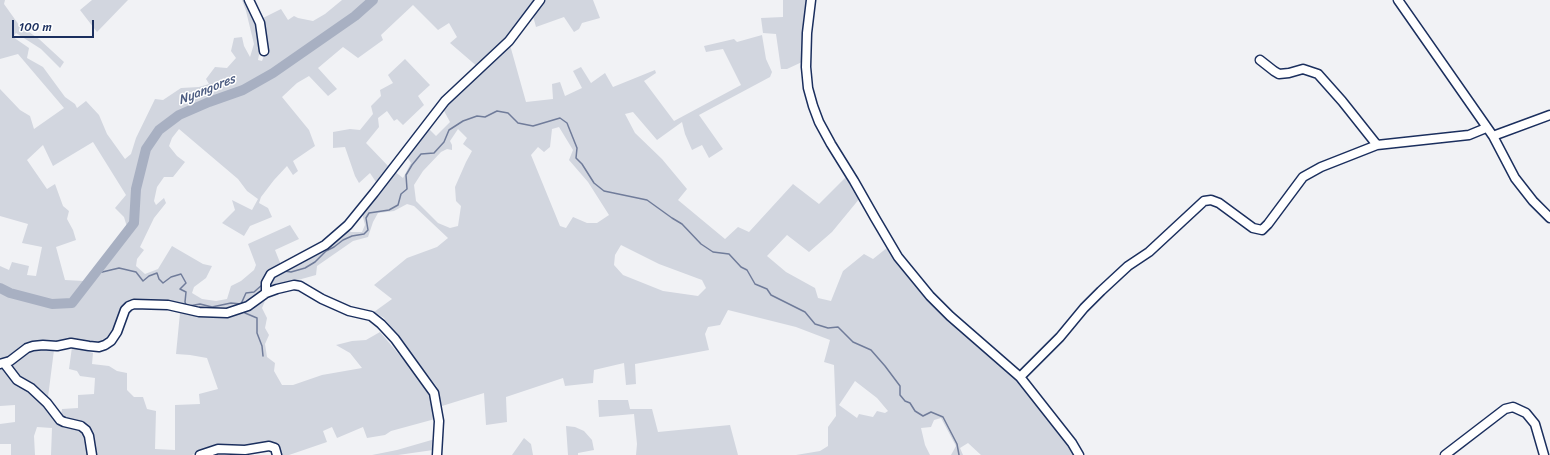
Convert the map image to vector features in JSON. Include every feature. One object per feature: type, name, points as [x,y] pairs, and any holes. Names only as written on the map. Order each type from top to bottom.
[{"type":"street","points":[[249,0],[260,23],[264,51]]},
{"type":"street","points":[[266,293],[267,280],[271,274],[325,245],[348,225],[367,203],[445,101],[509,41],[540,0]]},
{"type":"street","points":[[811,0],[807,33],[806,66],[808,88],[820,122],[831,144],[898,257],[916,280],[950,316],[1020,378],[1067,437],[1079,455]]},
{"type":"street","points":[[1398,0],[1493,136],[1516,178],[1550,218]]},
{"type":"street","points":[[1260,60],[1274,72],[1279,74],[1303,69],[1318,74],[1342,101],[1377,145]]},
{"type":"street","points":[[1493,136],[1550,115]]},
{"type":"street","points":[[1020,378],[1060,337],[1084,308],[1100,292],[1128,266],[1149,252],[1204,201],[1211,200],[1219,203],[1253,228],[1262,230],[1303,177],[1321,166],[1377,145],[1469,135],[1486,128]]},
{"type":"street","points":[[92,455],[89,436],[86,430],[81,426],[60,420],[48,403],[31,388],[17,380],[2,363],[15,357],[26,348],[43,344],[53,346],[71,343],[99,347],[105,345],[111,341],[117,332],[125,310],[134,304],[168,305],[199,312],[226,312],[248,306],[266,293],[284,287],[300,286],[322,299],[349,311],[371,316],[381,324],[410,359],[434,394],[439,421],[437,455]]},
{"type":"street","points":[[1445,455],[1449,450],[1505,409],[1513,407],[1526,413],[1535,424],[1544,455]]},
{"type":"street","points":[[200,455],[218,449],[245,450],[269,446],[275,448],[278,455]]},
{"type":"shaded area","points":[[0,0],[5,0],[4,4],[19,25],[39,39],[64,62],[60,68],[41,49],[16,33],[13,37],[29,48],[27,58],[43,67],[65,97],[75,104],[77,108],[86,101],[99,115],[107,134],[125,159],[131,154],[136,138],[155,99],[163,100],[181,88],[199,87],[209,84],[206,79],[215,67],[227,68],[236,58],[231,51],[234,38],[242,37],[244,46],[250,57],[254,44],[242,0],[246,0],[257,24],[261,45],[258,60],[262,61],[266,50],[263,18],[281,9],[288,20],[294,16],[313,21],[325,14],[342,0],[535,0],[510,35],[479,68],[450,43],[457,37],[449,23],[438,30],[413,5],[381,35],[383,40],[358,58],[343,47],[318,68],[337,89],[328,96],[309,76],[297,83],[282,97],[309,130],[315,146],[293,161],[298,171],[293,175],[287,166],[274,180],[261,197],[259,203],[268,208],[272,217],[250,226],[244,236],[222,223],[235,210],[232,200],[252,210],[258,199],[247,191],[238,179],[179,129],[172,138],[169,146],[177,156],[185,162],[173,177],[164,177],[157,187],[154,201],[156,205],[164,198],[166,203],[154,218],[140,247],[144,250],[137,259],[136,266],[145,274],[158,269],[172,246],[203,264],[212,266],[206,278],[194,287],[192,293],[202,299],[216,301],[227,299],[231,286],[241,281],[254,270],[256,265],[248,244],[290,225],[299,239],[275,250],[281,265],[267,273],[264,292],[245,305],[218,311],[134,301],[115,331],[109,338],[99,344],[54,344],[46,341],[32,342],[23,346],[8,359],[0,360],[0,266],[9,270],[12,262],[29,266],[27,275],[36,276],[42,247],[22,243],[28,224],[0,216],[0,89],[20,110],[30,116],[34,129],[64,108],[18,54],[0,59]],"holes":[[[93,142],[126,195],[115,208],[124,217],[127,227],[84,281],[65,280],[56,247],[76,240],[67,219],[69,211],[63,206],[55,184],[47,189],[27,160],[43,145],[53,166]]]},
{"type":"shaded area","points":[[92,0],[128,0],[97,32],[80,10]]},
{"type":"shaded area","points":[[544,0],[593,0],[600,18],[582,23],[579,29],[574,32],[564,17],[536,27],[533,16]]},
{"type":"shaded area","points":[[783,0],[807,0],[804,17],[802,62],[787,69],[781,69],[776,34],[763,33],[761,18],[783,17]]},
{"type":"shaded area","points":[[762,35],[766,59],[772,72],[770,77],[699,115],[723,149],[709,158],[702,145],[692,150],[685,134],[682,122],[657,140],[633,112],[625,114],[635,133],[662,159],[687,189],[678,200],[725,239],[738,227],[749,232],[793,184],[819,204],[846,177],[860,198],[832,232],[809,252],[787,235],[767,256],[786,272],[815,288],[818,298],[831,301],[843,271],[864,254],[873,259],[888,247],[926,298],[1017,380],[1061,433],[1074,455],[981,455],[968,443],[960,448],[963,455],[951,455],[956,446],[941,418],[934,420],[931,427],[921,428],[925,445],[930,455],[796,455],[820,451],[828,446],[828,427],[836,416],[834,365],[824,362],[830,340],[796,327],[728,310],[720,325],[708,327],[705,334],[709,350],[635,364],[636,384],[626,385],[624,363],[594,370],[593,383],[565,386],[563,378],[506,397],[507,422],[486,425],[484,393],[442,406],[437,387],[384,318],[374,312],[392,299],[374,285],[407,258],[437,247],[448,238],[414,206],[407,204],[394,211],[378,213],[368,237],[353,241],[317,266],[316,275],[298,280],[304,284],[268,290],[268,284],[273,275],[347,229],[351,232],[362,232],[365,225],[362,213],[394,171],[403,178],[411,163],[406,155],[428,128],[436,136],[450,122],[443,109],[458,91],[510,45],[526,102],[553,99],[552,84],[560,82],[565,96],[582,88],[573,71],[581,67],[591,83],[605,73],[613,87],[655,70],[656,73],[644,81],[674,121],[741,85],[723,49],[706,52],[704,46],[734,39],[737,42]],"holes":[[[559,127],[573,150],[569,160],[588,182],[609,215],[597,223],[587,223],[573,217],[566,228],[560,226],[531,155],[538,147],[544,152],[550,147],[552,129]],[[458,129],[467,138],[463,144],[472,151],[455,187],[456,201],[461,206],[458,226],[450,228],[438,223],[416,201],[414,185],[423,171],[441,152],[447,149],[452,150],[450,141]],[[621,245],[659,264],[702,280],[706,288],[698,296],[663,291],[623,275],[614,265],[615,255]],[[855,381],[877,398],[888,411],[885,413],[877,411],[873,417],[859,414],[857,418],[839,405]]]},
{"type":"shaded area","points":[[405,59],[430,85],[418,96],[424,105],[403,125],[397,119],[394,121],[387,111],[378,118],[379,127],[366,143],[390,168],[378,185],[370,173],[359,183],[345,147],[333,148],[333,132],[350,129],[360,130],[373,114],[371,106],[381,96],[380,90],[393,83],[388,75]]},
{"type":"shaded area","points":[[265,301],[262,308],[267,318],[265,328],[269,335],[265,344],[267,357],[275,363],[274,371],[282,385],[293,385],[322,375],[362,368],[350,353],[336,345],[352,341],[366,340],[380,332],[418,377],[430,397],[435,419],[391,431],[385,435],[367,438],[363,427],[337,438],[332,427],[323,431],[327,442],[289,455],[280,455],[276,444],[272,443],[204,450],[192,455],[96,455],[94,452],[92,434],[87,425],[81,421],[65,419],[61,416],[62,409],[78,408],[78,395],[94,394],[95,378],[80,376],[77,371],[69,369],[72,347],[93,353],[92,364],[109,366],[117,371],[127,373],[127,390],[134,397],[143,397],[147,409],[156,411],[155,449],[175,450],[175,405],[200,404],[199,394],[218,389],[207,358],[176,354],[180,313],[225,316]]},
{"type":"shaded area","points":[[42,348],[54,350],[48,397],[21,379],[8,365],[28,350]]},
{"type":"shaded area","points":[[3,365],[32,392],[36,400],[81,430],[86,436],[88,455],[51,455],[52,428],[37,427],[34,436],[35,455],[11,455],[11,444],[0,444],[0,424],[15,422],[15,405],[0,406],[0,366]]},
{"type":"shaded area","points":[[598,400],[628,400],[630,409],[652,409],[658,432],[730,425],[738,455],[636,455],[637,444],[634,414],[599,417]]},
{"type":"shaded area","points":[[566,426],[575,427],[584,431],[592,440],[594,450],[578,453],[578,455],[568,455]]},
{"type":"shaded area","points":[[524,438],[531,444],[533,455],[512,455]]},
{"type":"shaded area","points":[[435,439],[433,450],[398,455],[372,455],[397,450]]},
{"type":"waterway","name":"Nyangores","points":[[0,288],[10,293],[52,304],[72,303],[134,223],[136,189],[146,149],[159,130],[179,115],[243,90],[273,73],[355,16],[373,0]]},
{"type":"waterway","points":[[284,271],[291,272],[305,268],[315,262],[326,251],[343,240],[352,236],[364,234],[368,230],[366,218],[369,213],[389,210],[398,205],[401,194],[407,189],[406,175],[412,165],[421,154],[434,153],[444,142],[449,130],[463,121],[477,116],[485,117],[497,111],[508,113],[518,123],[533,126],[560,118],[567,123],[577,148],[576,158],[582,164],[594,183],[604,191],[647,200],[682,224],[701,244],[713,252],[729,254],[741,267],[747,270],[755,284],[767,289],[771,295],[805,312],[815,324],[828,328],[838,327],[853,342],[871,350],[900,386],[900,395],[905,401],[910,403],[915,411],[923,416],[931,412],[943,417],[957,444],[959,455]]},
{"type":"waterway","points":[[94,274],[119,268],[136,272],[143,281],[149,276],[157,273],[159,279],[163,283],[171,277],[181,274],[186,283],[180,289],[186,292],[186,305]]},
{"type":"waterway","points":[[189,306],[200,304],[212,307],[231,303],[241,304],[246,293],[254,292],[262,285]]},
{"type":"waterway","points":[[243,310],[245,313],[257,318],[257,333],[262,346],[263,356]]}]
